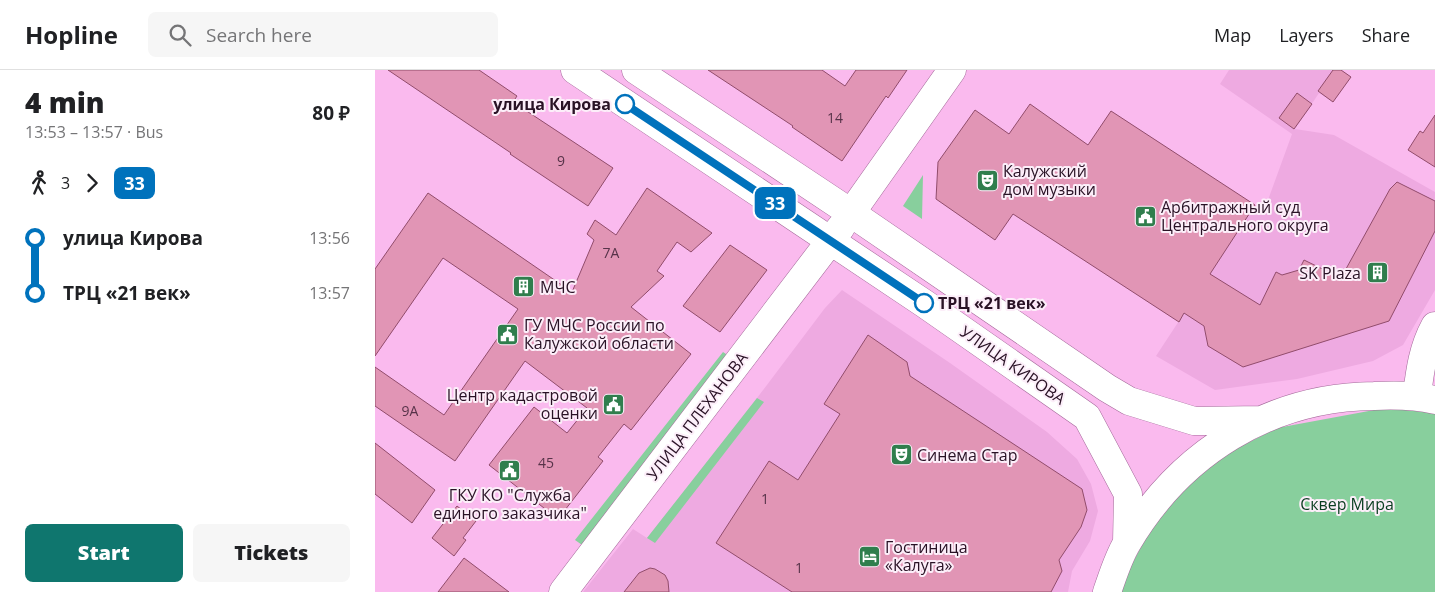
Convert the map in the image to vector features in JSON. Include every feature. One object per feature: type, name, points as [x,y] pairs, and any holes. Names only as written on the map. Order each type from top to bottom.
[{"type":"main road","name":"УЛИЦА КИРОВА","points":[[575,70],[831,240],[1087,417],[1128,494],[1127,543]]},
{"type":"main road","name":"УЛИЦА КИРОВА","points":[[636,70],[1129,401],[1194,421],[1261,420]]},
{"type":"main road","points":[[851,213],[952,70]]},
{"type":"main road","name":"УЛИЦА ПЛЕХАНОВА","points":[[563,592],[851,213]]},
{"type":"main road","points":[[1107,592],[1127,543],[1150,507],[1191,464],[1231,436],[1261,420],[1290,409],[1345,396],[1426,397],[1421,361],[1428,339],[1435,326]]},
{"type":"shaded area","points":[[1229,70],[1341,70],[1351,77],[1333,102],[1319,93],[1295,129],[1334,135],[1435,192],[1435,290],[1403,345],[1373,361],[1297,379],[1215,390],[1156,356],[1255,205],[1264,211],[1292,134],[1220,84]]},
{"type":"shaded area","points":[[842,290],[1047,432],[1077,459],[1091,484],[1098,511],[1090,541],[1072,571],[1068,592],[583,592],[633,529],[647,538],[825,308]]},
{"type":"green space","points":[[923,175],[922,219],[903,206]]},
{"type":"green space","points":[[723,352],[732,358],[585,547],[575,540]]},
{"type":"green space","points":[[757,398],[764,402],[655,543],[647,538]]},
{"type":"green space","name":"Сквер Мира","points":[[1385,408],[1435,413],[1435,592],[1120,592],[1123,581],[1149,532],[1186,487],[1228,453],[1277,428]]},
{"type":"building","points":[[388,70],[479,70],[517,96],[513,102],[613,168],[588,206]]},
{"type":"building","points":[[708,70],[822,70],[845,86],[856,70],[907,70],[888,98],[886,96],[842,161]]},
{"type":"building","points":[[1333,70],[1341,70],[1351,77],[1333,102],[1318,91]]},
{"type":"building","points":[[1297,93],[1312,104],[1294,129],[1279,118]]},
{"type":"building","points":[[1030,104],[1088,145],[1111,111],[1255,205],[1210,274],[1260,305],[1276,272],[1282,275],[1299,270],[1304,260],[1341,278],[1390,189],[1397,182],[1435,201],[1435,231],[1389,321],[1243,367],[1208,346],[1204,326],[1184,313],[1179,322],[1013,214],[995,240],[936,199],[938,162],[975,110],[1009,134]]},
{"type":"building","points":[[1435,115],[1435,167],[1408,150],[1420,131],[1423,133]]},
{"type":"building","points":[[647,188],[712,233],[691,252],[677,242],[657,271],[664,276],[631,307],[691,354],[631,430],[624,424],[598,457],[603,461],[558,519],[489,465],[534,407],[567,433],[587,408],[525,361],[455,461],[375,406],[375,367],[444,415],[518,309],[443,258],[375,356],[375,269],[428,193],[572,292],[594,240],[587,234],[595,220],[616,235]]},
{"type":"building","points":[[730,245],[767,270],[720,332],[683,306]]},
{"type":"building","points":[[868,335],[907,362],[910,376],[1082,489],[1087,510],[1081,527],[1059,560],[1062,571],[1051,592],[792,592],[716,543],[769,461],[798,480],[840,414],[824,404]]},
{"type":"building","points":[[375,443],[435,490],[412,523],[375,494]]},
{"type":"building","points":[[457,506],[476,521],[463,538],[466,540],[454,556],[432,538]]},
{"type":"building","points":[[464,558],[509,592],[438,592]]},
{"type":"building","points":[[650,568],[665,575],[668,581],[669,592],[624,592],[639,573]]},
{"type":"bus line","name":"33","points":[[625,104],[924,303]]},
{"type":"place","name":"улица Кирова","points":[[625,104]]},
{"type":"place","name":"Калужский дом музыки","points":[[987,180]]},
{"type":"place","name":"Арбитражный суд Центрального округа","points":[[1145,216]]},
{"type":"place","name":"SK Plaza","points":[[1377,273]]},
{"type":"place","name":"МЧС","points":[[524,287]]},
{"type":"place","name":"ТРЦ «21 век»","points":[[924,303]]},
{"type":"place","name":"ГУ МЧС России по Калужской области","points":[[508,334]]},
{"type":"place","name":"Центр кадастровой оценки","points":[[614,404]]},
{"type":"place","name":"Синема Стар","points":[[901,455]]},
{"type":"place","name":"ГКУ КО \"Служба единого заказчика\"","points":[[510,471]]},
{"type":"place","name":"Гостиница «Калуга»","points":[[869,556]]}]
